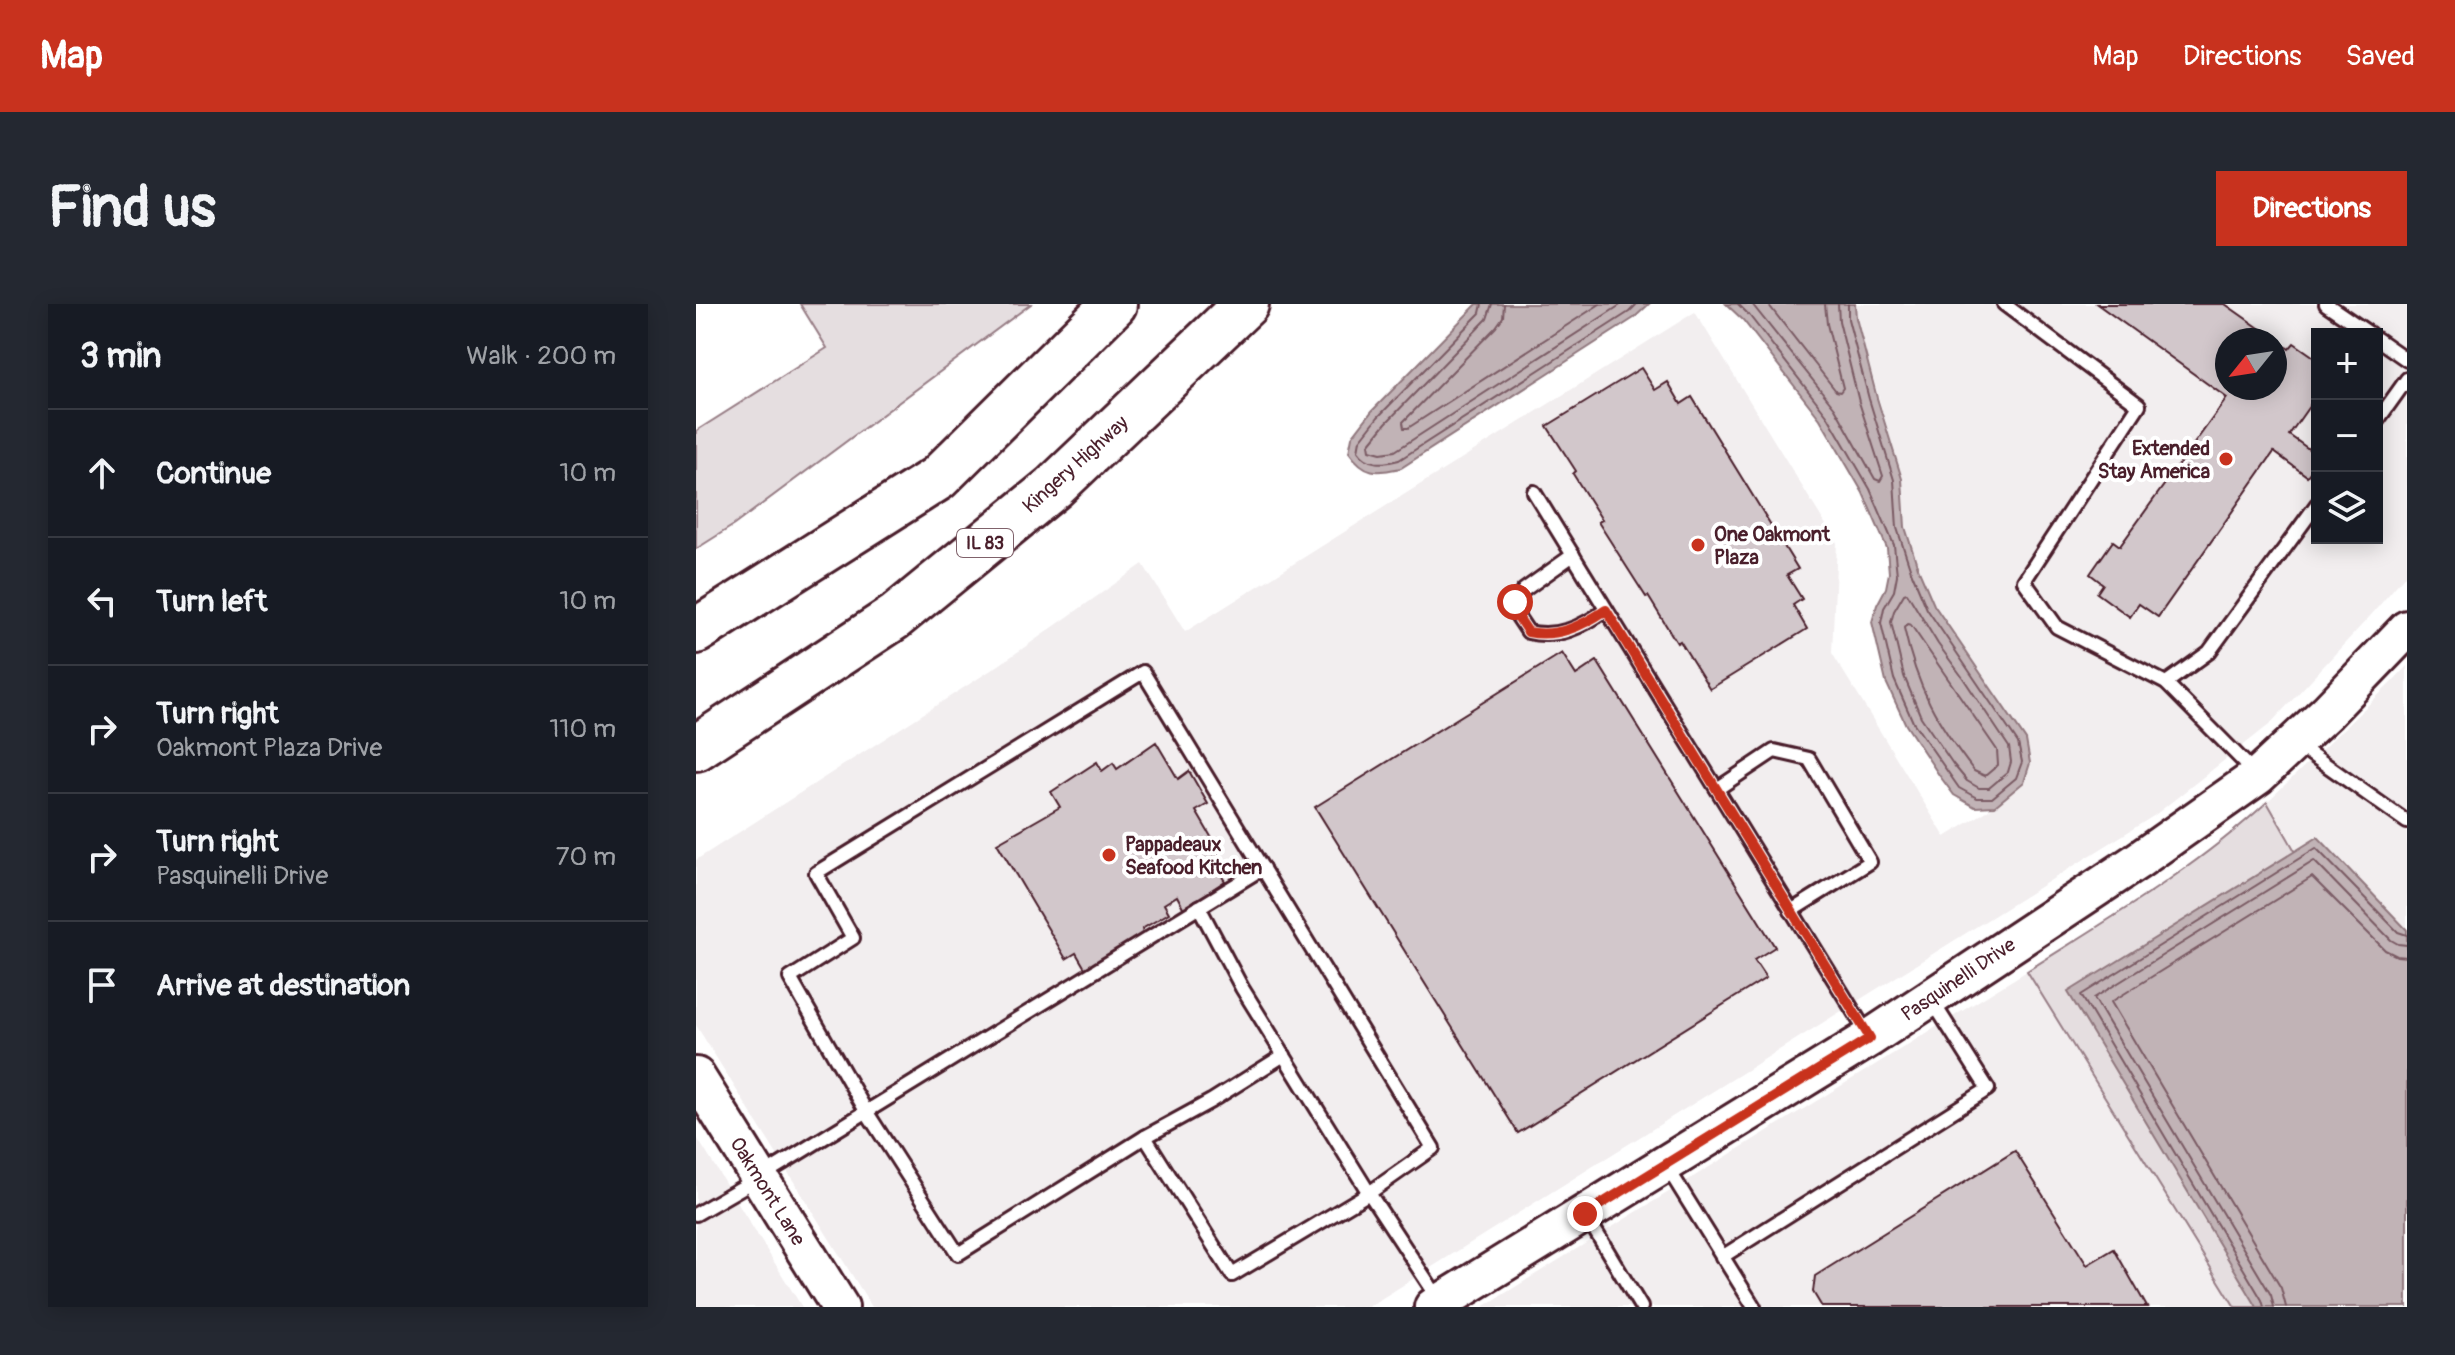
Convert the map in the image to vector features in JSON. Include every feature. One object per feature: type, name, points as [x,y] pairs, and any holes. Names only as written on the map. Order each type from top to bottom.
[{"type":"highway","points":[[696,631],[938,478],[1114,304]]},
{"type":"highway","name":"Kingery Highway","points":[[696,748],[895,617],[1054,487],[1246,304]]},
{"type":"street","name":"Pasquinelli Drive","points":[[1437,1305],[1870,1038],[2136,862],[2258,776],[2295,743],[2407,629]]},
{"type":"street","name":"Oakmont Lane","points":[[696,1076],[840,1307]]},
{"type":"lane","points":[[2004,304],[2139,405],[2024,581],[2057,627],[2166,683],[2258,776]]},
{"type":"lane","points":[[2326,304],[2361,328]]},
{"type":"lane","points":[[2383,343],[2407,360]]},
{"type":"lane","points":[[2383,413],[2407,379]]},
{"type":"lane","points":[[1534,492],[1870,1038]]},
{"type":"lane","points":[[2166,683],[2209,652],[2311,512]]},
{"type":"lane","points":[[1573,555],[1524,590],[1515,602],[1516,614],[1528,632],[1545,636],[1572,629],[1606,610]]},
{"type":"lane","points":[[1145,1137],[1232,1275],[1369,1193],[1433,1148],[1143,672],[816,873],[853,938],[790,978],[866,1111],[958,1254],[1145,1137],[1211,1101],[1284,1055]]},
{"type":"lane","points":[[2295,743],[2407,822]]},
{"type":"lane","points":[[1717,789],[1774,751],[1809,759],[1870,862],[1791,911]]},
{"type":"lane","points":[[696,1214],[1263,868]]},
{"type":"lane","points":[[1199,907],[1242,988],[1437,1305]]},
{"type":"lane","points":[[1722,1257],[1988,1089],[1931,998]]},
{"type":"lane","points":[[1665,1164],[1754,1307]]},
{"type":"lane","points":[[1585,1214],[1641,1307]]},
{"type":"shaded area","points":[[800,304],[1031,304],[734,525],[696,549],[696,431],[827,348]]},
{"type":"shaded area","points":[[1855,304],[2407,304],[2407,573],[2269,725],[2155,815],[1368,1307],[872,1307],[696,1025],[696,860],[999,665],[1143,564],[1185,632],[1695,312],[1837,543],[1832,653],[1945,837],[1995,806],[1953,634],[1934,605],[1905,527],[1902,479],[1856,318]]},
{"type":"shaded area","points":[[2407,666],[2407,1046],[2267,802]]},
{"type":"shaded area","points":[[2267,802],[2407,1046],[2407,1307],[2235,1307],[2027,971],[2181,871]]},
{"type":"shaded area","points":[[2027,971],[2235,1307],[1483,1307],[1557,1261]]},
{"type":"shaded area","points":[[696,1136],[802,1307],[696,1307]]},
{"type":"water","points":[[1477,304],[1649,304],[1634,318],[1401,468],[1378,471],[1360,465],[1349,452],[1352,437],[1372,411]]},
{"type":"water","points":[[1726,304],[1855,304],[1877,398],[1902,479],[1905,527],[1918,568],[1934,605],[2026,740],[2030,763],[2024,782],[1995,806],[1975,807],[1954,795],[1906,725],[1886,682],[1872,622],[1886,588],[1889,573],[1887,548],[1863,493],[1820,419],[1743,320]]},
{"type":"water","points":[[2318,837],[2407,930],[2407,1307],[2257,1307],[2068,992]]},
{"type":"building","name":"Extended Stay America","points":[[2097,304],[2225,304],[2259,328],[2215,328],[2215,389]]},
{"type":"building","name":"Extended Stay America","points":[[2294,343],[2311,355],[2311,404],[2289,435],[2311,451],[2311,471],[2307,476],[2274,452],[2158,617],[2139,604],[2130,617],[2097,593],[2103,584],[2090,574],[2113,541],[2120,546],[2226,400],[2287,400],[2287,348]]},
{"type":"building","name":"One Oakmont Plaza","points":[[1641,368],[1655,390],[1668,382],[1681,404],[1692,397],[1798,569],[1787,575],[1802,599],[1793,605],[1807,629],[1710,689],[1598,522],[1602,520],[1573,474],[1576,471],[1547,426]]},
{"type":"building","points":[[1562,653],[1576,675],[1597,661],[1775,947],[1754,960],[1766,978],[1518,1133],[1315,807]]},
{"type":"building","name":"Pappadeaux Seafood Kitchen","points":[[1156,742],[1178,779],[1189,771],[1208,804],[1196,811],[1220,852],[1209,858],[1225,881],[1210,891],[1212,894],[1185,911],[1177,896],[1164,904],[1169,913],[1142,929],[1143,934],[1086,970],[1076,953],[1066,959],[997,843],[1060,807],[1051,792],[1097,762],[1102,771],[1113,763],[1117,769]]},
{"type":"building","points":[[2015,1151],[2087,1265],[2114,1249],[2147,1307],[1822,1307],[1813,1292],[1815,1276]]},
{"type":"place","name":"Extended Stay America","points":[[2226,459]]},
{"type":"place","name":"One Oakmont Plaza","points":[[1698,545]]},
{"type":"place","name":"Pappadeaux Seafood Kitchen","points":[[1109,855]]},
{"type":"route","points":[[1515,602],[1516,614],[1528,632],[1545,636],[1572,629],[1606,610],[1870,1038],[1585,1214]]}]
